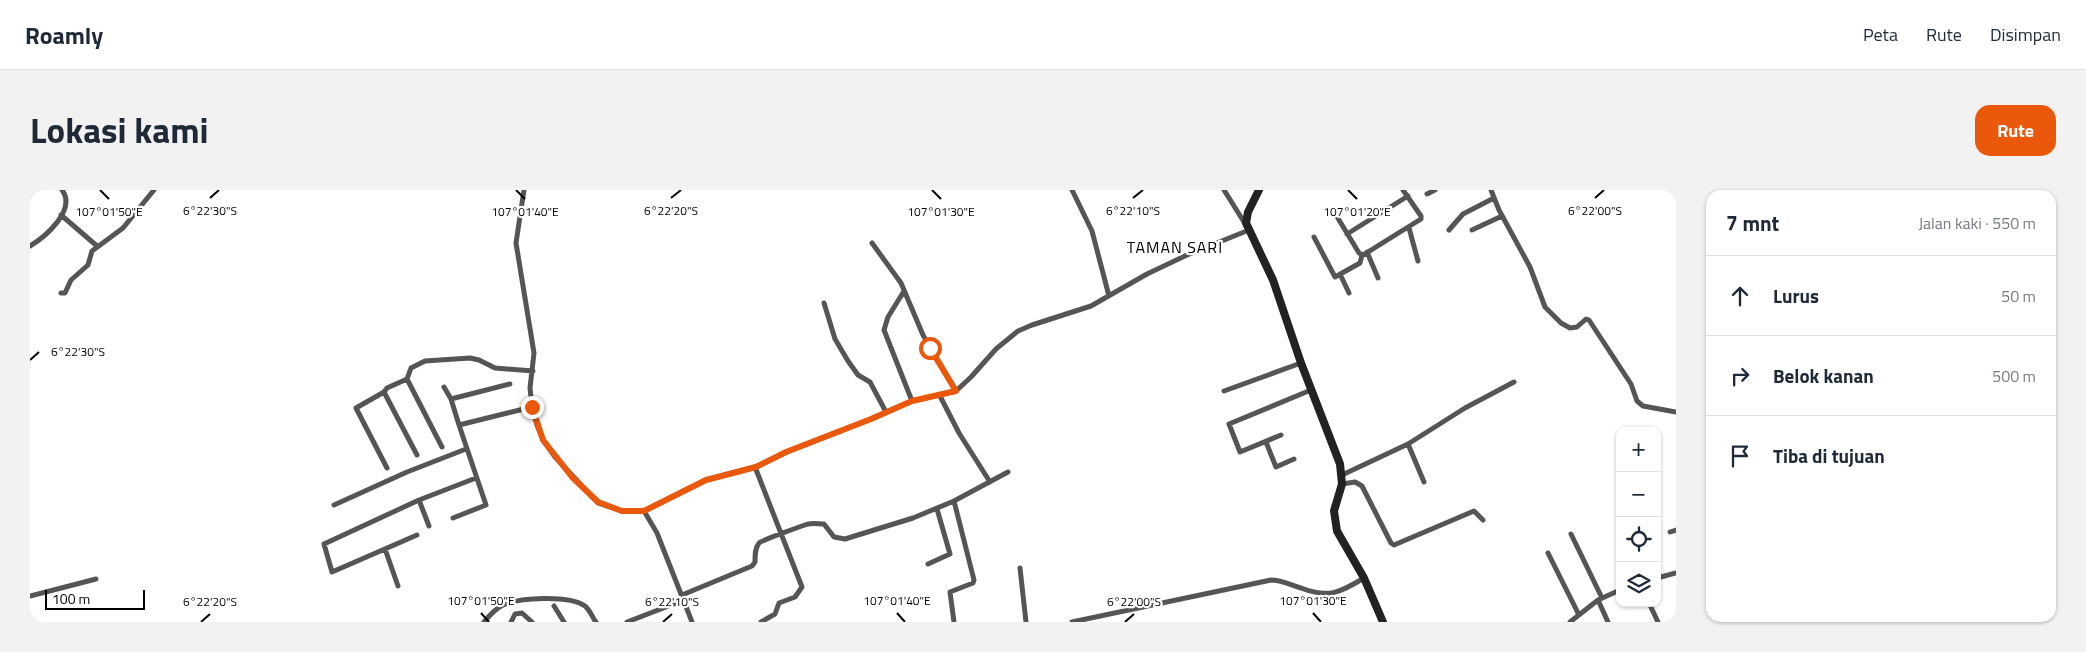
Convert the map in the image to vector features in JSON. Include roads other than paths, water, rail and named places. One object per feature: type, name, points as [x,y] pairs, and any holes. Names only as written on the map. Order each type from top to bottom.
[{"type":"street","points":[[30,246],[48,234],[61,215],[66,198],[62,190]]},
{"type":"street","points":[[62,293],[65,293],[71,280],[88,265],[90,254],[97,246],[123,228],[154,190]]},
{"type":"street","points":[[524,190],[516,243],[534,353],[530,388],[532,407],[543,440],[572,477],[598,502],[622,511],[644,511],[706,480],[756,467],[786,452],[912,401],[956,391],[996,349],[1018,331],[1090,306],[1187,255],[1249,230]]},
{"type":"street","points":[[1072,190],[1089,221],[1109,296]]},
{"type":"street","points":[[1224,190],[1263,255],[1273,280],[1301,363],[1339,460],[1342,484],[1334,511],[1339,535],[1364,578],[1383,622]]},
{"type":"street","points":[[1249,230],[1246,217],[1259,190]]},
{"type":"street","points":[[1333,210],[1359,253],[1364,253],[1420,221],[1421,216],[1403,190]]},
{"type":"street","points":[[1427,194],[1435,190]]},
{"type":"street","points":[[1491,190],[1502,216],[1525,257],[1545,307],[1561,323],[1570,328],[1577,326],[1586,319],[1589,320],[1631,384],[1639,403],[1643,406],[1676,412]]},
{"type":"street","points":[[1347,234],[1408,196]]},
{"type":"street","points":[[1449,230],[1463,214],[1494,198]]},
{"type":"street","points":[[61,215],[97,246]]},
{"type":"street","points":[[1472,230],[1502,216]]},
{"type":"street","points":[[1409,228],[1418,261]]},
{"type":"street","points":[[1314,237],[1334,277],[1360,263],[1364,253]]},
{"type":"street","points":[[872,243],[904,291],[923,335],[956,391]]},
{"type":"street","points":[[1364,253],[1378,278]]},
{"type":"street","points":[[1340,274],[1349,292]]},
{"type":"street","points":[[904,291],[888,318],[884,330],[912,401]]},
{"type":"street","points":[[824,303],[835,339],[856,373],[870,382],[886,412]]},
{"type":"street","points":[[442,447],[407,379],[409,370],[419,362],[462,358],[475,359],[495,368],[533,372]]},
{"type":"street","points":[[1224,390],[1301,363]]},
{"type":"street","points":[[387,468],[356,409],[384,392],[387,388],[407,379]]},
{"type":"street","points":[[1342,475],[1408,444],[1473,403],[1514,382]]},
{"type":"street","points":[[452,399],[510,384]]},
{"type":"street","points":[[444,387],[452,399],[466,450],[486,505],[453,518]]},
{"type":"street","points":[[1282,435],[1240,452],[1228,424],[1311,390]]},
{"type":"street","points":[[384,392],[417,455]]},
{"type":"street","points":[[940,396],[959,433],[990,482]]},
{"type":"street","points":[[459,425],[532,407]]},
{"type":"street","points":[[1266,442],[1276,466],[1294,459]]},
{"type":"street","points":[[1408,444],[1424,482]]},
{"type":"street","points":[[334,505],[407,472],[466,450]]},
{"type":"street","points":[[756,467],[802,588],[795,596],[779,603],[775,614],[761,622]]},
{"type":"street","points":[[627,622],[752,566],[755,562],[758,544],[766,538],[809,524],[824,524],[834,537],[845,539],[937,509],[1008,472]]},
{"type":"street","points":[[417,535],[332,572],[324,544],[419,500],[476,478]]},
{"type":"street","points":[[1342,484],[1355,482],[1362,486],[1392,544],[1396,545],[1474,511],[1483,520]]},
{"type":"street","points":[[419,500],[429,526]]},
{"type":"street","points":[[954,501],[974,580],[973,583],[950,592],[954,622]]},
{"type":"street","points":[[928,564],[950,554],[937,509]]},
{"type":"street","points":[[644,511],[657,533],[692,622]]},
{"type":"street","points":[[1670,532],[1676,530]]},
{"type":"street","points":[[1571,534],[1600,599],[1608,622]]},
{"type":"street","points":[[385,549],[398,586]]},
{"type":"street","points":[[1548,553],[1579,615]]},
{"type":"street","points":[[1020,568],[1026,622]]},
{"type":"street","points":[[1661,577],[1676,573]]},
{"type":"street","points":[[1072,622],[1271,580],[1283,581],[1318,593],[1330,594],[1343,590],[1364,578]]},
{"type":"street","points":[[30,596],[96,579]]},
{"type":"street","points":[[1570,622],[1600,599],[1616,592]]},
{"type":"street","points":[[484,622],[502,606],[509,603],[547,599],[564,599],[583,605],[588,609],[596,622]]},
{"type":"street","points":[[554,606],[564,622]]},
{"type":"street","points":[[1651,607],[1658,622]]},
{"type":"street","points":[[511,622],[515,614],[522,612],[532,622]]},
{"type":"district","name":"TAMAN SARI","points":[[1175,247]]}]
